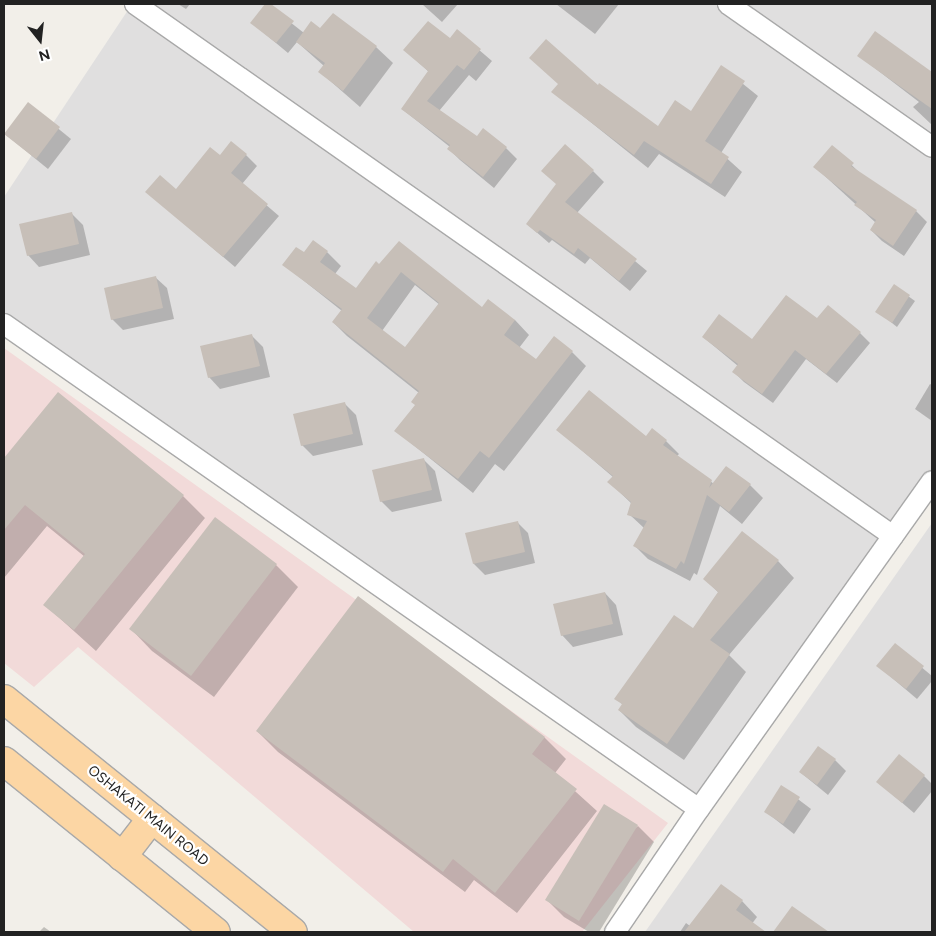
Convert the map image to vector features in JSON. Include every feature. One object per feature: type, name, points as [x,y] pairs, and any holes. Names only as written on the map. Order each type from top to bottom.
[{"type":"main road","name":"OSHAKATI MAIN ROAD","points":[[4,699],[293,932]]},
{"type":"main road","points":[[4,761],[216,932]]},
{"type":"main road","points":[[122,857],[152,818]]},
{"type":"street","points":[[135,4],[894,536]]},
{"type":"street","points":[[728,4],[932,146]]},
{"type":"street","points":[[4,324],[698,809]]},
{"type":"street","points":[[615,932],[698,809],[932,481]]},
{"type":"shaded area","points":[[132,4],[932,4],[932,481],[699,809],[4,324],[4,197]]},
{"type":"shaded area","points":[[4,348],[668,823],[582,932],[414,932],[78,647],[34,687],[4,663]]},
{"type":"shaded area","points":[[932,523],[932,932],[645,932]]},
{"type":"building","points":[[265,4],[271,4],[294,21],[276,43],[250,23]]},
{"type":"building","points":[[333,13],[377,46],[343,91],[318,72],[325,63],[296,42],[311,21],[320,28]]},
{"type":"building","points":[[428,21],[450,38],[457,29],[481,49],[464,70],[457,65],[427,101],[477,136],[483,128],[507,147],[483,177],[447,149],[450,145],[401,109],[428,71],[403,50]]},
{"type":"building","points":[[875,31],[932,72],[932,109],[857,56]]},
{"type":"building","points":[[546,39],[598,85],[599,83],[658,126],[675,100],[691,111],[721,65],[745,81],[705,141],[729,157],[711,184],[644,141],[634,155],[551,92],[558,84],[529,58]]},
{"type":"building","points":[[28,102],[60,127],[36,159],[4,134]]},
{"type":"building","points":[[231,141],[247,154],[231,173],[268,204],[223,257],[145,192],[160,175],[176,189],[210,147],[220,155]]},
{"type":"building","points":[[565,144],[594,170],[565,202],[637,259],[619,281],[578,248],[574,254],[540,230],[537,233],[526,224],[556,184],[541,171]]},
{"type":"building","points":[[832,145],[854,163],[851,166],[917,210],[893,246],[870,230],[876,220],[854,205],[857,202],[813,167]]},
{"type":"building","points":[[72,212],[79,244],[27,256],[19,224]]},
{"type":"building","points":[[313,240],[328,251],[320,262],[356,288],[376,261],[379,264],[399,241],[482,307],[488,299],[515,320],[504,335],[536,359],[554,336],[573,351],[489,458],[480,451],[458,479],[394,431],[415,405],[411,402],[419,391],[332,322],[342,309],[282,265],[296,247],[304,252]],"holes":[[[401,272],[439,303],[405,347],[367,318]]]},
{"type":"building","points":[[156,276],[163,308],[111,320],[104,288]]},
{"type":"building","points":[[894,284],[910,295],[892,323],[875,312]]},
{"type":"building","points":[[786,295],[817,318],[828,305],[861,332],[826,374],[795,350],[762,394],[732,372],[738,364],[702,337],[719,314],[752,339]]},
{"type":"building","points":[[252,334],[260,366],[208,378],[200,346]]},
{"type":"building","points":[[589,390],[646,436],[652,428],[667,440],[663,445],[712,480],[709,488],[726,466],[751,484],[729,512],[707,495],[684,564],[681,561],[676,569],[633,546],[647,521],[627,515],[631,502],[607,482],[613,476],[556,430]]},
{"type":"building","points":[[58,392],[184,495],[74,630],[43,605],[85,554],[25,505],[4,530],[4,458]]},
{"type":"building","points":[[345,402],[353,434],[301,446],[293,414]]},
{"type":"building","points":[[424,458],[432,490],[380,502],[372,470]]},
{"type":"building","points":[[215,517],[277,564],[191,676],[129,629]]},
{"type":"building","points":[[518,521],[525,552],[473,564],[465,533]]},
{"type":"building","points":[[742,531],[779,560],[710,640],[730,654],[667,744],[618,710],[622,704],[614,699],[674,615],[693,628],[718,592],[703,579]]},
{"type":"building","points":[[605,592],[613,624],[561,636],[553,604]]},
{"type":"building","points":[[358,596],[545,737],[532,754],[577,789],[495,893],[453,859],[443,872],[256,731]]},
{"type":"building","points":[[895,643],[924,666],[906,689],[876,666]]},
{"type":"building","points":[[818,746],[836,759],[817,785],[799,772]]},
{"type":"building","points":[[899,754],[925,775],[902,803],[876,782]]},
{"type":"building","points":[[781,785],[800,797],[783,824],[764,812]]},
{"type":"building","points":[[604,804],[638,825],[579,921],[545,900]]},
{"type":"building","points":[[721,884],[743,900],[736,910],[766,932],[684,932]]},
{"type":"building","points":[[792,906],[829,932],[773,932]]}]
